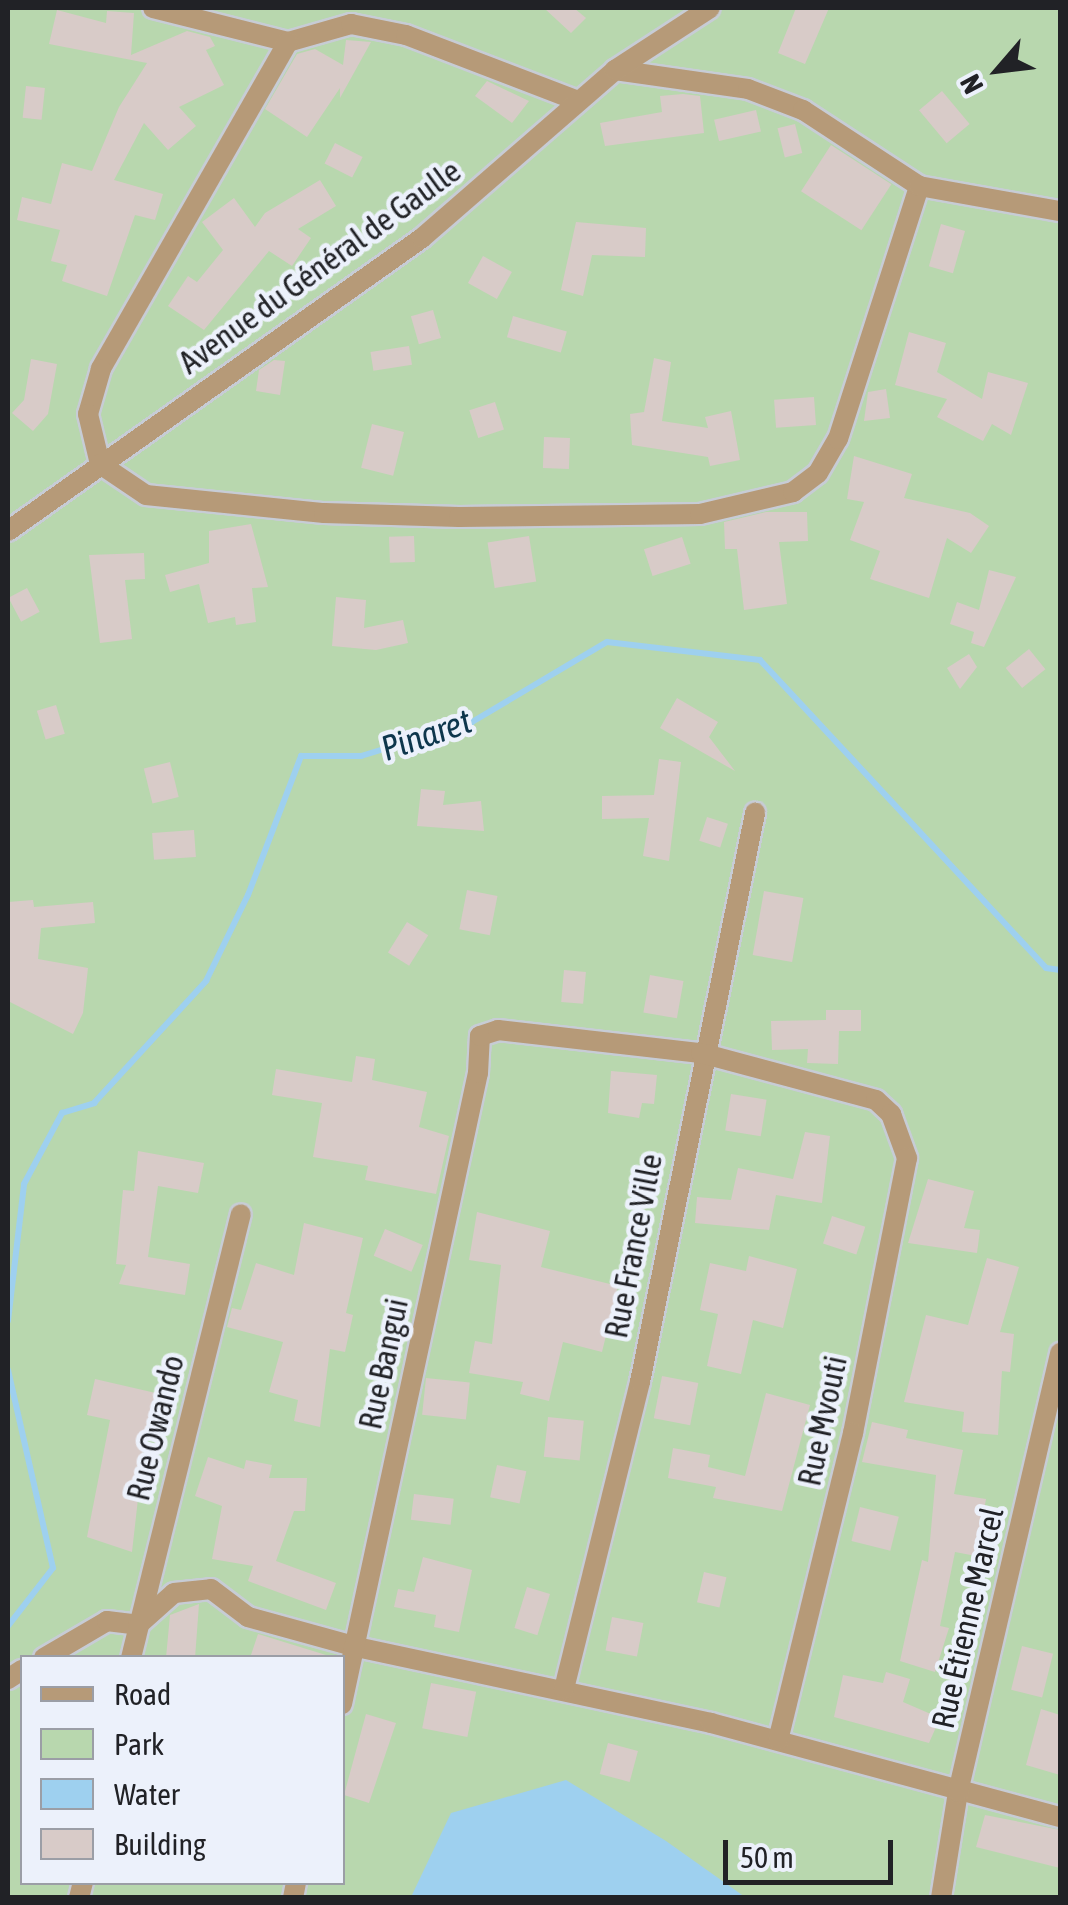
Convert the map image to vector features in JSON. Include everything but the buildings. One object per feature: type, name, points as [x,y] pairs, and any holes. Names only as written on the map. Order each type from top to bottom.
[{"type":"street","points":[[153,8],[288,42],[351,24],[406,34],[578,101]]},
{"type":"street","name":"Avenue du Général de Gaulle","points":[[8,531],[422,238],[616,70],[710,8]]},
{"type":"street","points":[[288,42],[101,369],[88,414],[100,464],[146,495],[324,513],[700,514],[793,492],[818,474],[838,439],[919,186]]},
{"type":"street","points":[[616,70],[748,89],[803,110],[919,186],[1060,211]]},
{"type":"street","name":"Rue France Ville","points":[[564,1690],[640,1382],[701,1053],[755,813]]},
{"type":"street","name":"Rue Bangui","points":[[345,1693],[478,1073],[480,1036],[498,1030],[701,1053]]},
{"type":"street","name":"Rue Mvouti","points":[[701,1053],[876,1100],[891,1114],[907,1158],[853,1433],[778,1740]]},
{"type":"street","name":"Rue Owando","points":[[132,1655],[241,1214]]},
{"type":"street","name":"Rue Étienne Marcel","points":[[942,1898],[958,1792],[1060,1353]]},
{"type":"street","points":[[49,1655],[107,1621],[138,1625],[174,1593],[211,1589],[248,1617],[357,1647],[778,1740],[1060,1818]]},
{"type":"green space","points":[[8,8],[1060,8],[1060,1897],[8,1898]]},
{"type":"water","points":[[566,1780],[666,1841],[745,1897],[411,1897],[451,1813]]},
{"type":"waterway","name":"Pinaret","points":[[8,1321],[24,1184],[62,1113],[94,1103],[206,981],[248,895],[301,756],[361,756],[472,722],[607,642],[760,660],[1046,968],[1060,970]]},
{"type":"waterway","name":"Pinaret","points":[[8,1370],[53,1568],[8,1626]]}]
